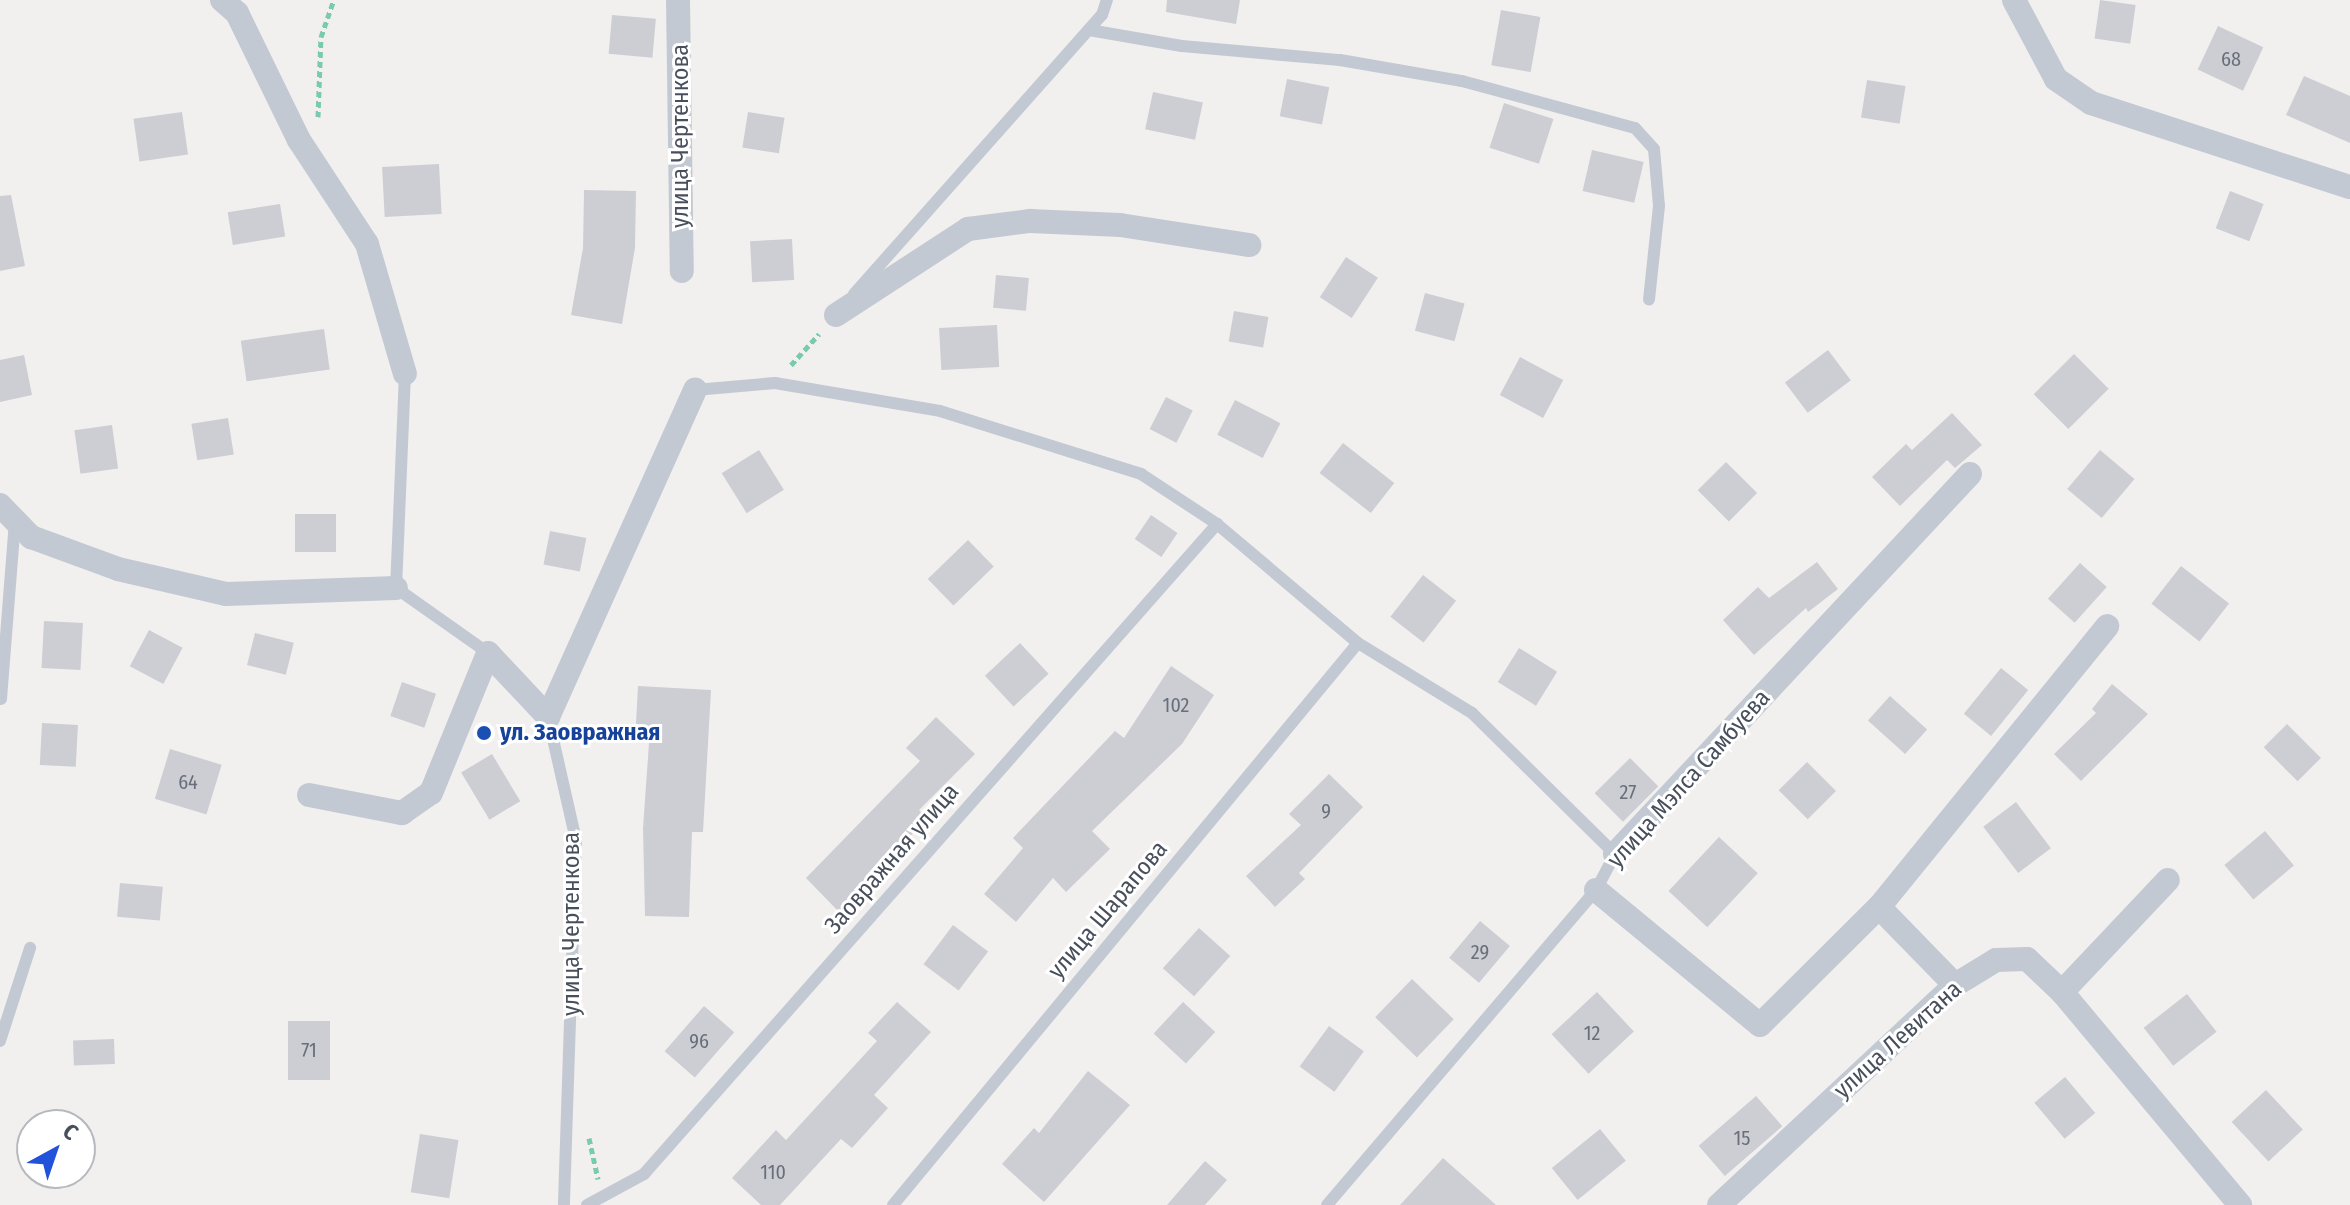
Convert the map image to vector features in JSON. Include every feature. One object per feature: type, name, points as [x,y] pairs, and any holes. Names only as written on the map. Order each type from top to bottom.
[{"type":"street","points":[[222,0],[237,13],[313,162],[367,244],[405,374]]},
{"type":"street","name":"улица Чертенкова","points":[[678,0],[682,271]]},
{"type":"street","points":[[2014,0],[2056,79],[2091,103],[2350,187]]},
{"type":"street","points":[[836,315],[968,229],[1030,221],[1120,225],[1249,245]]},
{"type":"street","points":[[309,795],[402,813],[431,793],[488,653],[548,717],[695,390]]},
{"type":"street","name":"улица Мэлса Самбуева","points":[[1615,854],[1970,474]]},
{"type":"street","points":[[7,512],[31,537],[118,569],[226,594],[396,588]]},
{"type":"street","points":[[1596,890],[1760,1025],[1879,907],[2107,626]]},
{"type":"street","points":[[2062,992],[2168,880]]},
{"type":"street","points":[[1879,907],[1955,985]]},
{"type":"street","name":"улица Левитана","points":[[1719,1205],[1955,985],[1996,960],[2027,959],[2062,992],[2240,1205]]},
{"type":"lane","points":[[836,315],[1089,30],[1107,0]]},
{"type":"lane","points":[[1089,30],[1182,46],[1340,60],[1462,81],[1635,128],[1654,149],[1659,206],[1649,299]]},
{"type":"lane","points":[[405,374],[396,588],[488,653]]},
{"type":"lane","points":[[695,390],[775,383],[940,411],[1141,474],[1217,524],[1358,643],[1472,713],[1615,854]]},
{"type":"lane","points":[[1,699],[7,512]]},
{"type":"lane","name":"Заовражная улица","points":[[587,1205],[644,1174],[1217,524]]},
{"type":"lane","name":"улица Шарапова","points":[[893,1205],[1358,643]]},
{"type":"lane","name":"улица Чертенкова","points":[[548,717],[576,840],[564,1205]]},
{"type":"lane","name":"улица Мэлса Самбуева","points":[[1327,1205],[1596,890],[1615,854]]},
{"type":"lane","points":[[0,1041],[30,948]]},
{"type":"path","points":[[313,162],[321,37],[334,0]]},
{"type":"path","points":[[775,383],[836,315]]},
{"type":"building","points":[[1167,0],[1240,0],[1236,24],[1166,12]]},
{"type":"building","points":[[2100,0],[2136,5],[2130,44],[2095,39]]},
{"type":"building","points":[[1501,10],[1540,17],[1531,72],[1491,65]]},
{"type":"building","points":[[612,15],[656,19],[652,58],[609,54]]},
{"type":"building","points":[[2218,26],[2263,47],[2243,91],[2198,70]]},
{"type":"building","points":[[2304,76],[2350,96],[2350,143],[2286,115]]},
{"type":"building","points":[[1287,79],[1329,87],[1322,125],[1280,116]]},
{"type":"building","points":[[1867,80],[1906,86],[1900,124],[1861,118]]},
{"type":"building","points":[[1153,92],[1203,103],[1195,140],[1145,129]]},
{"type":"building","points":[[1504,103],[1553,119],[1539,164],[1489,148]]},
{"type":"building","points":[[182,112],[188,155],[139,161],[133,119]]},
{"type":"building","points":[[748,112],[785,118],[779,153],[742,148]]},
{"type":"building","points":[[1592,150],[1644,162],[1634,203],[1583,191]]},
{"type":"building","points":[[439,164],[442,214],[385,217],[382,167]]},
{"type":"building","points":[[584,190],[636,191],[635,248],[622,324],[571,315],[583,248]]},
{"type":"building","points":[[2230,191],[2264,204],[2249,241],[2216,228]]},
{"type":"building","points":[[11,195],[25,266],[0,271],[0,196]]},
{"type":"building","points":[[280,204],[285,237],[233,245],[228,212]]},
{"type":"building","points":[[792,239],[794,280],[752,282],[750,241]]},
{"type":"building","points":[[1346,257],[1378,278],[1352,318],[1320,297]]},
{"type":"building","points":[[996,275],[1029,278],[1026,311],[993,308]]},
{"type":"building","points":[[1425,293],[1465,304],[1455,341],[1415,331]]},
{"type":"building","points":[[1234,311],[1268,317],[1263,348],[1229,342]]},
{"type":"building","points":[[997,325],[999,367],[941,370],[939,328]]},
{"type":"building","points":[[324,329],[330,370],[247,381],[241,341]]},
{"type":"building","points":[[1828,350],[1851,380],[1808,413],[1785,382]]},
{"type":"building","points":[[2074,354],[2109,389],[2068,429],[2034,394]]},
{"type":"building","points":[[24,355],[32,395],[0,402],[0,360]]},
{"type":"building","points":[[1520,357],[1563,380],[1543,418],[1500,395]]},
{"type":"building","points":[[1166,397],[1193,411],[1176,443],[1150,429]]},
{"type":"building","points":[[1235,400],[1280,423],[1263,458],[1217,435]]},
{"type":"building","points":[[1952,413],[1982,445],[1955,468],[1947,460],[1900,506],[1872,477],[1906,444],[1912,450]]},
{"type":"building","points":[[228,418],[234,455],[197,460],[191,424]]},
{"type":"building","points":[[112,425],[118,469],[80,474],[74,430]]},
{"type":"building","points":[[1343,443],[1394,483],[1371,513],[1320,473]]},
{"type":"building","points":[[759,450],[784,490],[747,513],[722,473]]},
{"type":"building","points":[[2100,450],[2134,479],[2102,518],[2067,489]]},
{"type":"building","points":[[1726,462],[1757,493],[1729,521],[1698,490]]},
{"type":"building","points":[[295,514],[336,514],[336,552],[295,552]]},
{"type":"building","points":[[1151,515],[1178,533],[1161,557],[1135,539]]},
{"type":"building","points":[[550,531],[586,538],[580,571],[544,564]]},
{"type":"building","points":[[968,540],[994,567],[953,606],[928,579]]},
{"type":"building","points":[[1817,562],[1838,589],[1808,612],[1806,608],[1754,655],[1723,620],[1758,587],[1769,598]]},
{"type":"building","points":[[2080,563],[2107,587],[2075,623],[2048,599]]},
{"type":"building","points":[[2181,566],[2229,604],[2200,641],[2151,604]]},
{"type":"building","points":[[1423,575],[1456,601],[1423,643],[1390,617]]},
{"type":"building","points":[[44,621],[83,623],[80,670],[42,668]]},
{"type":"building","points":[[149,630],[183,648],[163,684],[130,666]]},
{"type":"building","points":[[255,633],[294,643],[286,675],[247,665]]},
{"type":"building","points":[[1020,643],[1049,674],[1014,706],[985,676]]},
{"type":"building","points":[[1519,648],[1557,672],[1536,706],[1498,682]]},
{"type":"building","points":[[1171,666],[1214,695],[1182,744],[1092,831],[1110,849],[1066,892],[1053,878],[1016,922],[984,894],[1023,848],[1013,838],[1115,731],[1124,738]]},
{"type":"building","points":[[2001,668],[2028,690],[1991,736],[1964,714]]},
{"type":"building","points":[[402,682],[436,694],[424,728],[390,716]]},
{"type":"building","points":[[2112,684],[2148,714],[2081,781],[2054,754],[2096,713],[2092,709]]},
{"type":"building","points":[[638,686],[711,690],[703,832],[692,832],[689,917],[645,916],[643,828],[649,743],[635,742]]},
{"type":"building","points":[[1890,696],[1927,729],[1905,754],[1868,721]]},
{"type":"building","points":[[936,717],[975,754],[919,810],[928,819],[869,875],[874,880],[840,913],[806,878],[920,761],[906,748]]},
{"type":"building","points":[[42,723],[78,725],[76,767],[40,765]]},
{"type":"building","points":[[2287,724],[2321,758],[2298,781],[2264,747]]},
{"type":"building","points":[[170,749],[222,765],[206,815],[155,799]]},
{"type":"building","points":[[492,754],[520,801],[489,820],[461,773]]},
{"type":"building","points":[[1630,758],[1658,786],[1623,822],[1595,793]]},
{"type":"building","points":[[1807,762],[1836,791],[1808,819],[1779,790]]},
{"type":"building","points":[[1329,774],[1363,807],[1299,873],[1305,879],[1275,907],[1246,876],[1301,825],[1289,814]]},
{"type":"building","points":[[2016,802],[2051,848],[2018,873],[1983,827]]},
{"type":"building","points":[[2265,831],[2294,865],[2253,900],[2224,865]]},
{"type":"building","points":[[1719,837],[1758,873],[1707,927],[1669,891]]},
{"type":"building","points":[[120,883],[163,887],[160,921],[117,917]]},
{"type":"building","points":[[1480,921],[1510,946],[1479,983],[1449,958]]},
{"type":"building","points":[[953,925],[988,951],[959,991],[924,964]]},
{"type":"building","points":[[1199,928],[1230,956],[1194,996],[1163,968]]},
{"type":"building","points":[[1412,979],[1454,1019],[1417,1057],[1375,1017]]},
{"type":"building","points":[[1597,992],[1634,1031],[1588,1074],[1552,1034]]},
{"type":"building","points":[[2187,994],[2217,1032],[2173,1066],[2144,1028]]},
{"type":"building","points":[[897,1002],[931,1032],[874,1095],[888,1108],[852,1148],[841,1139],[780,1205],[761,1205],[732,1178],[776,1130],[786,1140],[877,1041],[868,1033]]},
{"type":"building","points":[[1183,1002],[1215,1032],[1186,1063],[1154,1033]]},
{"type":"building","points":[[704,1006],[734,1032],[695,1078],[665,1051]]},
{"type":"building","points":[[288,1021],[330,1021],[330,1080],[288,1080]]},
{"type":"building","points":[[1329,1026],[1364,1051],[1334,1092],[1300,1066]]},
{"type":"building","points":[[114,1039],[115,1064],[74,1065],[73,1040]]},
{"type":"building","points":[[1088,1071],[1130,1105],[1044,1202],[1002,1164],[1034,1128],[1039,1133]]},
{"type":"building","points":[[2065,1077],[2095,1113],[2065,1139],[2034,1103]]},
{"type":"building","points":[[2266,1090],[2303,1129],[2268,1162],[2232,1122]]},
{"type":"building","points":[[1756,1096],[1782,1126],[1725,1176],[1699,1146]]},
{"type":"building","points":[[1600,1129],[1626,1161],[1578,1200],[1552,1168]]},
{"type":"building","points":[[420,1134],[459,1140],[449,1198],[411,1192]]},
{"type":"building","points":[[1443,1158],[1496,1205],[1400,1205]]},
{"type":"building","points":[[1205,1161],[1227,1180],[1205,1205],[1167,1205]]},
{"type":"place","name":"ул. Заовражная","points":[[484,733]]}]
